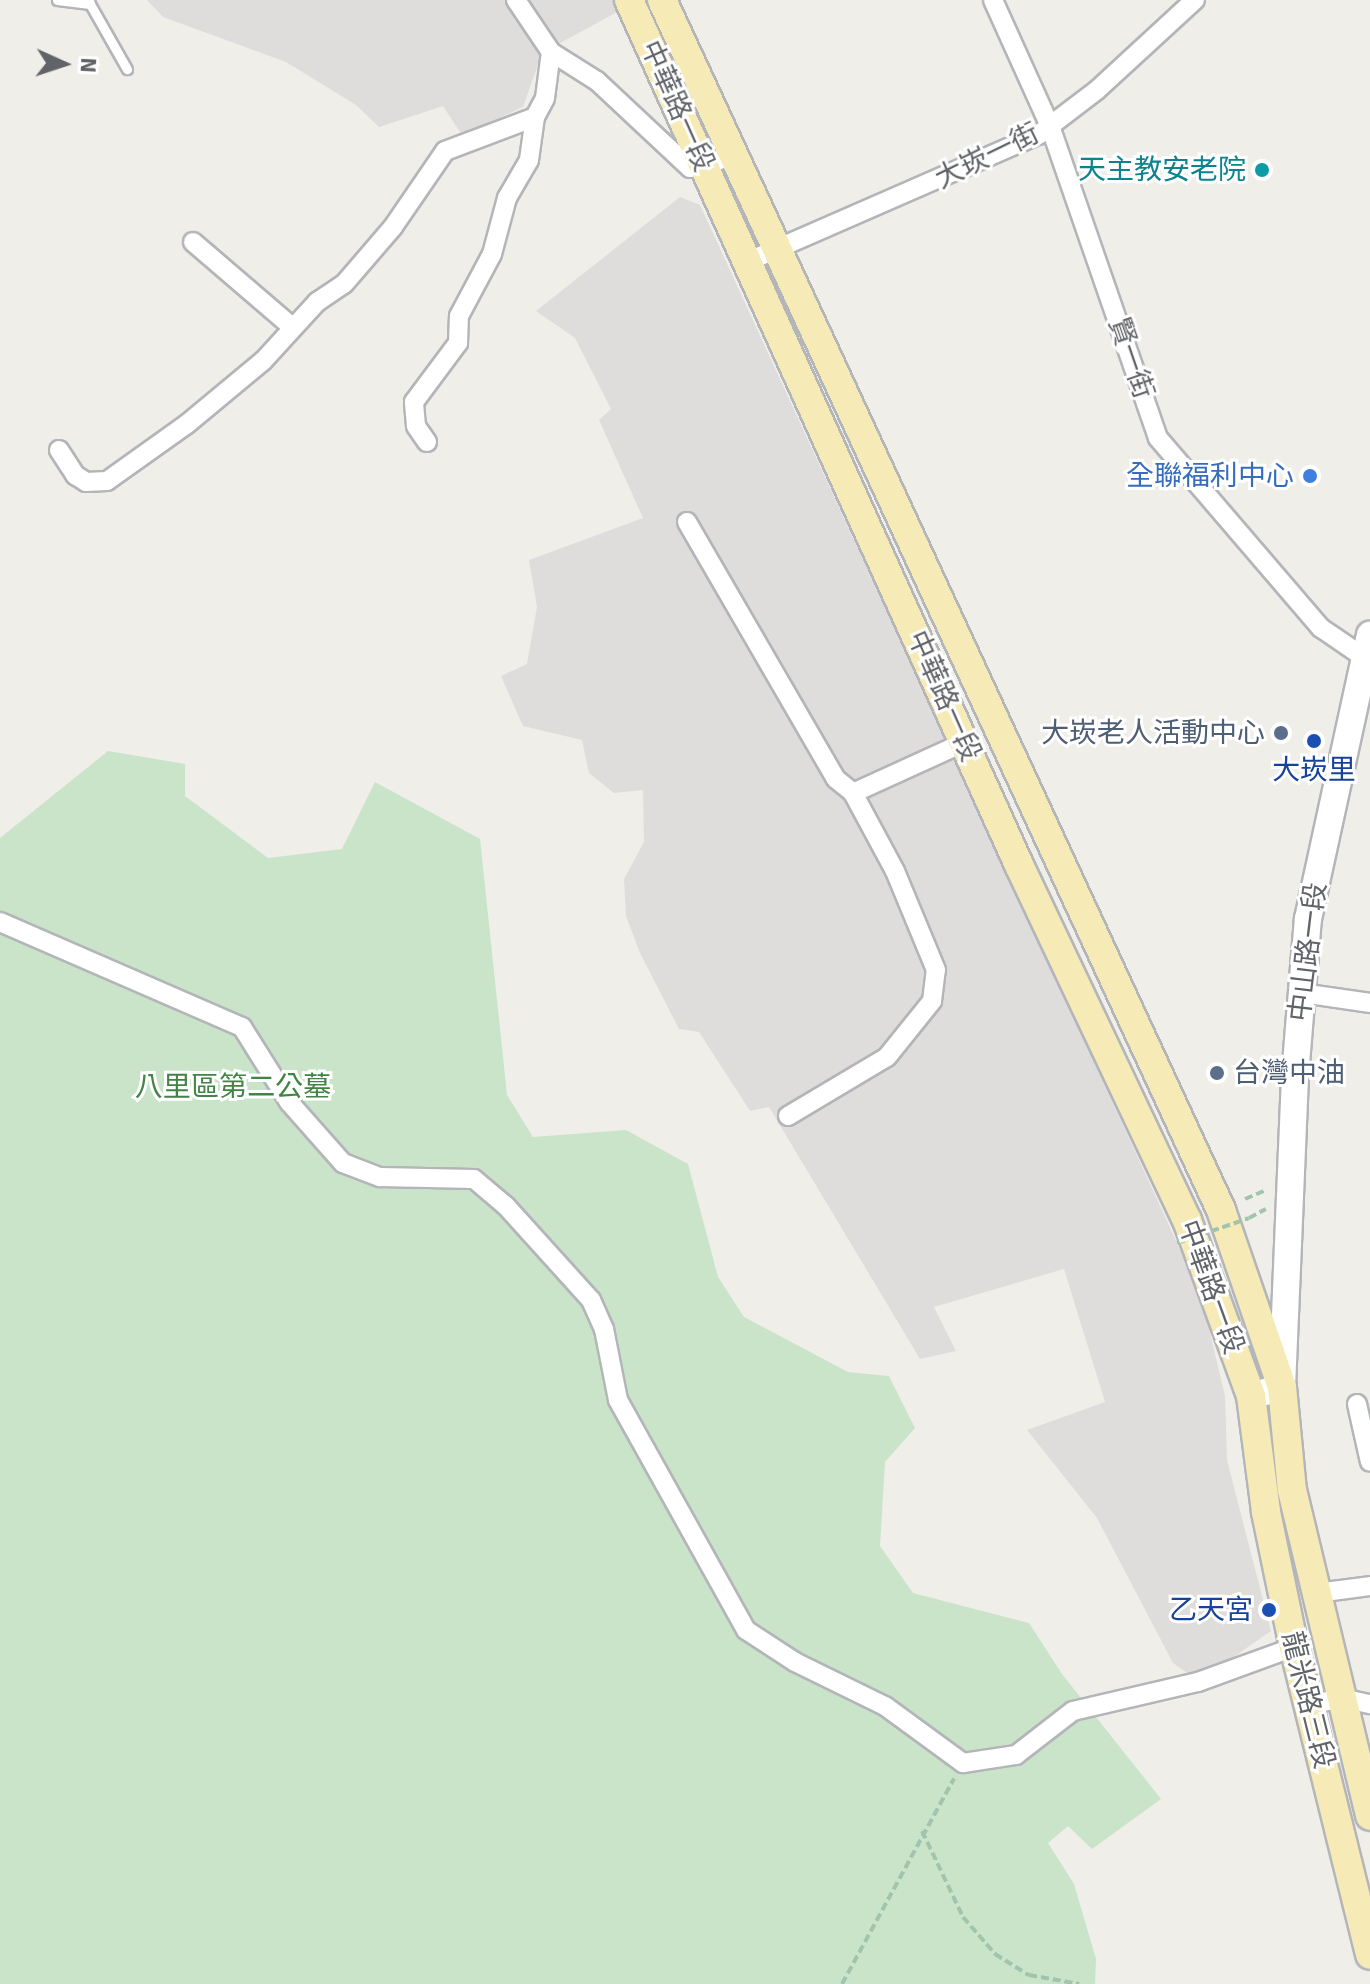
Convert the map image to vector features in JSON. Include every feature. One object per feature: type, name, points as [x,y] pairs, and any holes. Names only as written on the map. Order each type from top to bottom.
[{"type":"main road","name":"中華路一段","points":[[629,0],[965,742],[1187,1220],[1251,1396]]},
{"type":"main road","name":"中華路一段","points":[[662,0],[1221,1210],[1282,1387]]},
{"type":"main road","name":"中山路一段","points":[[1282,1387],[1301,993],[1308,919],[1361,705],[1366,646]]},
{"type":"main road","points":[[1251,1396],[1282,1387]]},
{"type":"main road","name":"龍米路三段","points":[[1282,1387],[1292,1490],[1370,1816]]},
{"type":"main road","name":"龍米路三段","points":[[1251,1396],[1266,1512],[1294,1647],[1370,1955]]},
{"type":"street","points":[[516,0],[551,52],[597,81],[690,168],[705,167],[732,154]]},
{"type":"street","name":"賢一街","points":[[993,0],[1050,126],[1158,438],[1321,628],[1366,646]]},
{"type":"street","name":"大崁一街","points":[[747,262],[860,217],[1050,126],[1195,0]]},
{"type":"street","points":[[427,442],[416,426],[414,402],[458,343],[459,316],[492,254],[507,198],[529,160],[535,117],[545,98],[551,52]]},
{"type":"street","points":[[59,450],[75,475],[86,482],[107,481],[187,424],[263,361],[291,326],[344,284],[393,227],[445,151],[535,117]]},
{"type":"street","points":[[193,242],[291,326]]},
{"type":"street","points":[[687,522],[836,779],[853,793],[895,871],[936,970],[932,1001],[887,1057],[788,1116]]},
{"type":"street","points":[[853,793],[965,742]]},
{"type":"street","points":[[0,922],[242,1027],[289,1102],[343,1163],[380,1177],[474,1179],[506,1206],[591,1300],[604,1329],[618,1400],[746,1630],[795,1662],[885,1706],[963,1763],[1016,1755],[1073,1711],[1198,1682],[1294,1647]]},
{"type":"street","points":[[1301,993],[1370,1003]]},
{"type":"street","points":[[1357,1404],[1370,1462]]},
{"type":"street","points":[[1317,1593],[1370,1586]]},
{"type":"street","points":[[1309,1705],[1341,1698],[1370,1704]]},
{"type":"lane","points":[[57,0],[90,2],[127,69]]},
{"type":"path","points":[[1177,1243],[1249,1218],[1267,1208],[1266,1190]]},
{"type":"path","points":[[842,1984],[922,1831],[963,1763]]},
{"type":"path","points":[[922,1831],[963,1917],[995,1954],[1029,1975],[1079,1984]]},
{"type":"shaded area","points":[[147,0],[614,0],[619,11],[542,53],[523,107],[462,135],[443,106],[379,127],[356,105],[286,62],[163,17]]},
{"type":"shaded area","points":[[680,197],[700,205],[1201,1295],[1225,1396],[1227,1460],[1271,1631],[1199,1681],[1173,1663],[1097,1518],[1027,1430],[1105,1402],[1064,1269],[934,1307],[956,1351],[920,1359],[769,1107],[750,1111],[699,1032],[679,1029],[640,953],[626,916],[624,879],[644,842],[643,790],[614,793],[589,773],[582,740],[523,726],[501,676],[527,664],[537,607],[529,560],[643,518],[599,420],[611,409],[575,338],[536,311]]},
{"type":"green space","name":"八里區第二公墓","points":[[108,751],[185,764],[185,796],[268,858],[342,849],[375,782],[480,839],[507,1095],[533,1137],[626,1130],[688,1164],[718,1277],[744,1317],[848,1372],[889,1376],[915,1428],[885,1462],[880,1546],[913,1593],[1029,1623],[1062,1674],[1161,1799],[1092,1849],[1068,1826],[1048,1843],[1074,1884],[1096,1959],[1095,1984],[0,1984],[0,838]]},
{"type":"place","name":"天主教安老院","points":[[1262,170]]},
{"type":"place","name":"全聯福利中心","points":[[1310,476]]},
{"type":"place","name":"大崁老人活動中心","points":[[1281,733]]},
{"type":"place","name":"大崁里","points":[[1314,741]]},
{"type":"place","name":"台灣中油","points":[[1217,1073]]},
{"type":"place","name":"乙天宮","points":[[1269,1610]]}]
